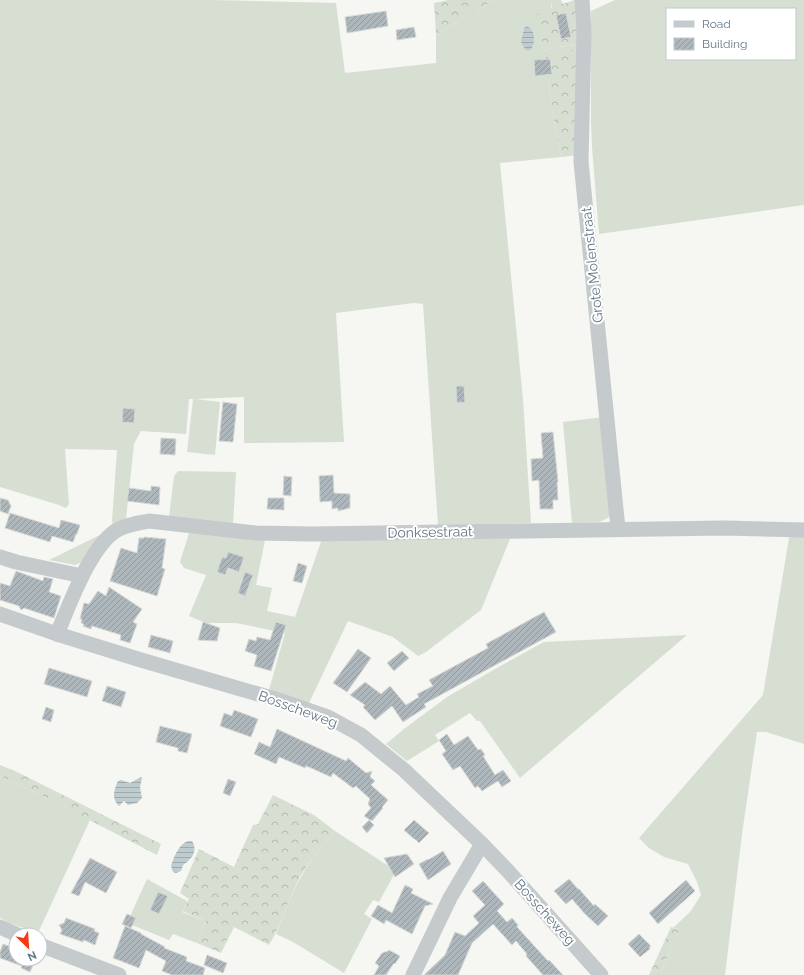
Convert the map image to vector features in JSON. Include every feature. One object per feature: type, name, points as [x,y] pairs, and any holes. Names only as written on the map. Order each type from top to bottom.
[{"type":"street","name":"Grote Molenstraat","points":[[582,0],[584,30],[581,162],[618,529]]},
{"type":"street","name":"Donksestraat","points":[[57,634],[82,576],[106,538],[118,529],[125,526],[149,521],[256,532],[312,534],[724,528],[804,530]]},
{"type":"street","points":[[0,557],[16,562],[82,576]]},
{"type":"street","name":"Bosscheweg","points":[[0,614],[57,634],[141,660],[282,701],[328,717],[361,735],[404,770],[482,844],[601,975]]},
{"type":"street","points":[[413,975],[450,898],[482,844]]},
{"type":"street","points":[[48,948],[119,975]]},
{"type":"green space","points":[[0,0],[212,0],[336,3],[345,73],[436,63],[436,35],[494,0],[555,0],[552,1],[544,51],[556,47],[578,45],[578,50],[545,58],[552,109],[561,157],[500,163],[523,399],[531,523],[438,525],[423,304],[414,303],[336,313],[344,442],[244,443],[244,397],[195,399],[220,402],[215,455],[187,452],[193,399],[189,399],[186,434],[141,431],[134,444],[126,519],[113,525],[112,521],[117,450],[65,449],[69,504],[66,508],[0,487]]},
{"type":"green space","points":[[448,0],[494,0],[436,35],[434,3]]},
{"type":"green space","points":[[561,0],[563,4],[574,0],[579,0],[578,45],[556,47],[544,51],[537,14],[552,7],[552,1]]},
{"type":"green space","points":[[615,0],[804,0],[804,205],[599,234],[591,123],[591,11]]},
{"type":"green space","points":[[578,50],[578,155],[561,157],[552,109],[545,58],[554,53]]},
{"type":"green space","points":[[603,417],[612,509],[608,518],[599,522],[572,523],[563,422]]},
{"type":"green space","points":[[178,471],[236,472],[233,524],[169,517],[174,476]]},
{"type":"green space","points":[[190,530],[266,535],[256,585],[272,588],[267,611],[295,617],[323,536],[512,534],[481,610],[426,652],[418,656],[393,637],[348,621],[309,703],[269,690],[285,633],[236,623],[206,623],[189,616],[206,575],[184,568],[180,562]]},
{"type":"green space","points":[[790,532],[804,533],[804,744],[766,732],[757,732],[742,834],[725,975],[660,975],[679,930],[673,928],[690,912],[701,895],[697,882],[688,864],[664,857],[649,848],[639,838],[763,695]]},
{"type":"green space","points":[[104,533],[89,559],[75,565],[49,560]]},
{"type":"green space","points":[[687,635],[520,778],[480,721],[477,721],[470,713],[435,735],[439,741],[407,761],[386,744],[447,697],[544,642]]},
{"type":"green space","points":[[0,765],[17,772],[161,844],[157,855],[41,795],[0,776]]},
{"type":"green space","points":[[0,776],[90,820],[41,927],[21,927],[0,918]]},
{"type":"green space","points":[[273,795],[314,815],[335,831],[301,875],[274,937],[269,945],[234,927],[221,953],[197,943],[206,921],[182,911],[189,899],[180,893],[199,849],[234,867],[253,825],[258,824]]},
{"type":"green space","points":[[335,831],[396,871],[379,902],[373,900],[364,914],[372,919],[344,973],[293,942],[276,934],[298,882],[313,858]]},
{"type":"green space","points":[[147,879],[187,901],[182,912],[206,921],[197,943],[173,934],[169,940],[127,923]]},
{"type":"green space","points":[[671,927],[679,930],[660,975],[649,975]]},
{"type":"shaded area","points":[[527,26],[532,30],[534,36],[532,48],[528,51],[521,42],[524,29]]},
{"type":"shaded area","points":[[141,777],[140,787],[142,798],[137,803],[128,805],[124,801],[119,806],[114,797],[114,791],[118,781],[121,780],[130,783]]},
{"type":"shaded area","points":[[188,841],[192,841],[194,846],[193,856],[183,865],[181,871],[176,873],[173,872],[171,866],[175,855],[179,848]]},
{"type":"building","points":[[386,11],[388,26],[347,33],[345,17]]},
{"type":"building","points":[[566,13],[571,37],[561,39],[556,15]]},
{"type":"building","points":[[414,27],[416,37],[397,40],[396,30]]},
{"type":"building","points":[[550,59],[552,74],[535,76],[534,60]]},
{"type":"building","points":[[456,386],[464,386],[465,402],[457,403]]},
{"type":"building","points":[[223,402],[237,404],[233,442],[219,441]]},
{"type":"building","points":[[123,408],[135,409],[134,423],[122,422]]},
{"type":"building","points":[[553,432],[558,482],[558,500],[553,500],[553,509],[540,509],[539,480],[532,481],[531,459],[543,458],[541,433]]},
{"type":"building","points":[[161,438],[176,439],[175,455],[160,454]]},
{"type":"building","points":[[333,475],[334,493],[350,494],[350,508],[338,511],[338,508],[332,509],[332,501],[320,502],[319,476]]},
{"type":"building","points":[[284,476],[292,477],[291,496],[283,495]]},
{"type":"building","points":[[151,486],[160,487],[159,505],[127,501],[129,488],[151,491]]},
{"type":"building","points":[[0,498],[8,500],[11,506],[8,514],[0,511]]},
{"type":"building","points":[[268,498],[284,498],[284,510],[267,509]]},
{"type":"building","points":[[10,513],[59,528],[61,520],[80,525],[73,542],[52,536],[50,542],[5,528]]},
{"type":"building","points":[[139,538],[166,539],[162,568],[165,569],[157,596],[110,581],[121,548],[137,553]]},
{"type":"building","points":[[228,552],[244,557],[239,572],[228,568],[225,575],[217,572],[222,557],[226,558]]},
{"type":"building","points":[[298,563],[307,566],[302,583],[293,581]]},
{"type":"building","points":[[16,571],[43,581],[44,577],[53,579],[49,592],[61,596],[54,618],[24,608],[21,610],[19,606],[0,600],[0,583],[10,586]]},
{"type":"building","points":[[245,572],[253,575],[245,596],[238,593]]},
{"type":"building","points":[[109,587],[142,609],[133,622],[137,624],[130,643],[120,640],[121,635],[92,626],[91,629],[83,626],[84,624],[81,623],[82,619],[80,619],[84,603],[89,604],[98,591],[106,596]]},
{"type":"building","points":[[544,612],[556,632],[424,704],[426,707],[403,722],[392,706],[375,720],[363,707],[365,705],[350,695],[365,682],[381,694],[390,686],[406,705],[419,697],[417,694],[433,686],[429,680],[488,648],[486,644]]},
{"type":"building","points":[[203,622],[220,628],[217,641],[198,640]]},
{"type":"building","points":[[276,622],[286,625],[271,671],[254,666],[257,655],[245,651],[249,639],[256,641],[257,637],[270,640]]},
{"type":"building","points":[[151,635],[173,641],[170,653],[148,647]]},
{"type":"building","points":[[358,649],[371,658],[347,692],[333,683]]},
{"type":"building","points":[[402,651],[409,658],[394,671],[387,663]]},
{"type":"building","points":[[49,668],[92,681],[87,697],[44,684]]},
{"type":"building","points":[[107,686],[126,692],[121,707],[102,701]]},
{"type":"building","points":[[46,707],[54,710],[51,722],[42,719]]},
{"type":"building","points":[[234,710],[258,719],[251,737],[220,726],[224,713],[232,716]]},
{"type":"building","points":[[160,726],[192,734],[187,753],[178,751],[178,748],[156,742]]},
{"type":"building","points":[[277,729],[346,761],[348,758],[366,773],[372,771],[370,777],[375,781],[371,785],[388,800],[372,821],[364,816],[371,808],[368,804],[370,799],[356,786],[353,788],[333,773],[331,777],[306,766],[305,768],[279,757],[276,764],[254,754],[259,742],[270,747]]},
{"type":"building","points":[[447,734],[454,745],[468,736],[478,750],[481,749],[485,755],[483,756],[495,775],[503,770],[511,781],[502,787],[498,781],[482,791],[478,786],[475,788],[460,766],[453,770],[442,754],[446,751],[439,740]]},
{"type":"building","points":[[228,779],[236,782],[230,796],[223,793]]},
{"type":"building","points":[[369,820],[374,825],[367,833],[362,827]]},
{"type":"building","points":[[414,820],[429,833],[419,843],[404,830]]},
{"type":"building","points":[[443,851],[451,864],[428,880],[419,864]]},
{"type":"building","points":[[407,854],[414,864],[395,877],[384,858]]},
{"type":"building","points":[[90,858],[117,872],[106,893],[85,882],[79,896],[71,893]]},
{"type":"building","points":[[569,879],[594,906],[595,904],[608,916],[598,926],[572,899],[566,904],[554,891]]},
{"type":"building","points":[[686,880],[695,891],[658,924],[649,913]]},
{"type":"building","points":[[483,881],[504,904],[497,911],[507,922],[512,918],[518,925],[517,927],[563,975],[543,975],[526,956],[527,954],[516,941],[512,945],[493,924],[472,943],[458,975],[424,975],[445,955],[455,932],[465,936],[479,923],[473,916],[485,905],[472,891]]},
{"type":"building","points":[[405,885],[413,889],[411,893],[433,904],[425,906],[412,934],[386,920],[384,924],[371,916],[378,905],[392,913]]},
{"type":"building","points":[[158,892],[168,896],[159,914],[150,910]]},
{"type":"building","points":[[127,914],[136,918],[131,928],[122,924]]},
{"type":"building","points":[[66,918],[95,929],[94,931],[99,933],[95,945],[84,940],[83,942],[60,934],[62,930],[59,925],[64,923]]},
{"type":"building","points":[[125,926],[141,933],[165,947],[164,948],[187,957],[186,961],[205,968],[203,975],[172,975],[162,971],[166,961],[146,950],[139,968],[113,958]]},
{"type":"building","points":[[639,934],[651,946],[649,947],[650,949],[640,957],[628,944]]},
{"type":"building","points":[[3,944],[8,946],[8,961],[0,958],[0,952]]},
{"type":"building","points":[[389,950],[400,956],[386,975],[374,975],[379,966],[375,963],[382,953]]},
{"type":"building","points":[[207,955],[227,963],[223,973],[204,965]]},
{"type":"building","points":[[22,967],[32,967],[30,972]]}]
